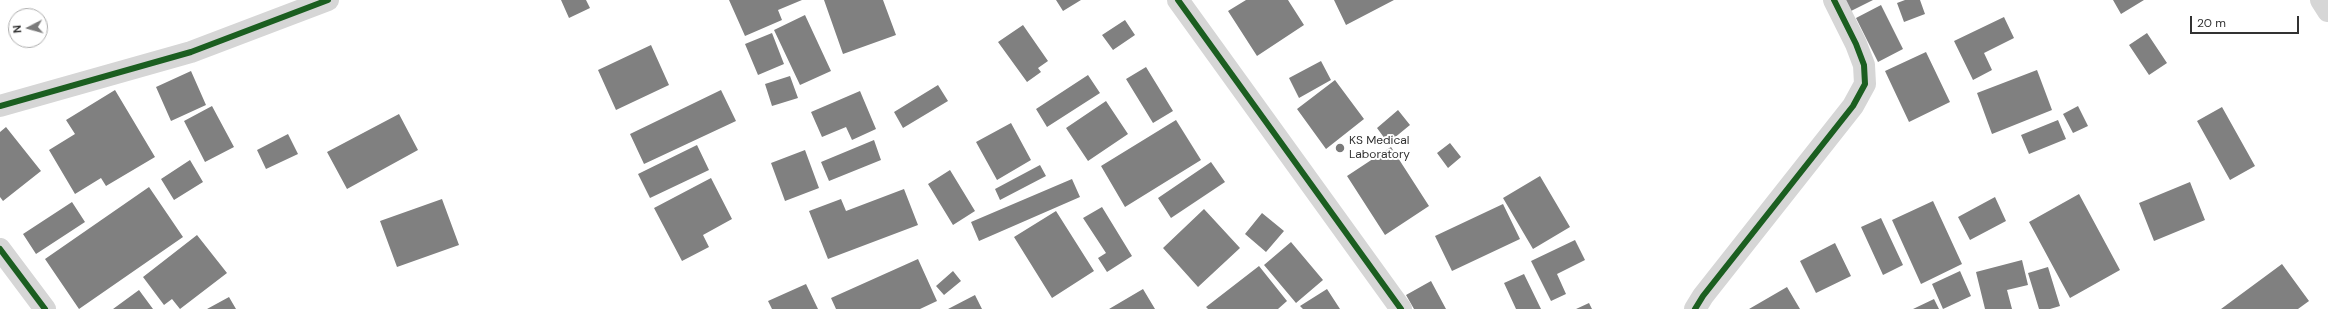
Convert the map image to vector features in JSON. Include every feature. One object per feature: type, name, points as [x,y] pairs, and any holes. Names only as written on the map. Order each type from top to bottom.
[{"type":"street","points":[[0,106],[191,52],[328,0]]},
{"type":"street","points":[[1178,0],[1401,309]]},
{"type":"street","points":[[1695,309],[1703,296],[1853,106],[1865,84],[1864,65],[1856,44],[1834,0]]},
{"type":"street","points":[[2321,0],[2328,11]]},
{"type":"street","points":[[0,249],[45,309]]},
{"type":"building","points":[[561,0],[586,0],[590,8],[569,18]]},
{"type":"building","points":[[729,0],[802,0],[778,10],[782,20],[745,36]]},
{"type":"building","points":[[824,0],[883,0],[896,35],[843,54]]},
{"type":"building","points":[[1056,0],[1081,0],[1063,11]]},
{"type":"building","points":[[1246,0],[1288,0],[1304,25],[1257,56],[1228,11]]},
{"type":"building","points":[[1334,0],[1394,0],[1346,25]]},
{"type":"building","points":[[1843,0],[1873,0],[1849,12]]},
{"type":"building","points":[[1905,0],[1920,0],[1925,14],[1904,22],[1897,3]]},
{"type":"building","points":[[2113,0],[2144,0],[2121,14]]},
{"type":"building","points":[[1881,5],[1903,49],[1878,62],[1856,18]]},
{"type":"building","points":[[805,15],[831,71],[800,85],[774,30]]},
{"type":"building","points":[[2004,17],[2014,38],[1984,53],[1992,70],[1973,80],[1954,41]]},
{"type":"building","points":[[1125,20],[1135,35],[1113,50],[1102,35]]},
{"type":"building","points":[[1023,25],[1048,61],[1038,68],[1041,72],[1027,82],[998,42]]},
{"type":"building","points":[[772,33],[784,64],[758,75],[745,44]]},
{"type":"building","points":[[2147,33],[2167,63],[2149,75],[2129,45]]},
{"type":"building","points":[[651,45],[669,85],[616,110],[598,70]]},
{"type":"building","points":[[1926,52],[1950,102],[1909,122],[1885,71]]},
{"type":"building","points":[[1321,61],[1331,80],[1299,98],[1289,78]]},
{"type":"building","points":[[1146,67],[1173,111],[1153,123],[1126,79]]},
{"type":"building","points":[[2037,70],[2052,110],[1992,134],[1977,93]]},
{"type":"building","points":[[191,71],[206,105],[171,121],[156,87]]},
{"type":"building","points":[[1088,75],[1100,93],[1047,127],[1036,109]]},
{"type":"building","points":[[790,76],[798,98],[772,106],[765,84]]},
{"type":"building","points":[[1335,80],[1364,119],[1326,149],[1297,109]]},
{"type":"building","points":[[938,85],[948,101],[903,128],[894,112]]},
{"type":"building","points":[[115,90],[155,157],[106,186],[101,178],[75,194],[49,150],[75,134],[66,120]]},
{"type":"building","points":[[721,90],[736,121],[644,164],[630,134]]},
{"type":"building","points":[[860,91],[876,129],[852,140],[846,127],[822,137],[811,112]]},
{"type":"building","points":[[1106,101],[1128,134],[1088,161],[1066,128]]},
{"type":"building","points":[[212,106],[234,147],[205,162],[184,121]]},
{"type":"building","points":[[2078,106],[2088,126],[2073,133],[2063,114]]},
{"type":"building","points":[[2222,107],[2255,166],[2230,180],[2197,121]]},
{"type":"building","points":[[1398,110],[1410,125],[1388,143],[1377,128]]},
{"type":"building","points":[[399,114],[418,150],[347,189],[327,152]]},
{"type":"building","points":[[1176,120],[1201,160],[1125,207],[1101,166]]},
{"type":"building","points":[[2058,120],[2066,139],[2029,154],[2021,135]]},
{"type":"building","points":[[1011,123],[1031,160],[997,180],[976,142]]},
{"type":"building","points":[[6,127],[41,171],[3,201],[0,197],[0,132]]},
{"type":"building","points":[[288,134],[298,154],[266,169],[257,150]]},
{"type":"building","points":[[874,140],[881,160],[829,181],[821,162]]},
{"type":"building","points":[[1450,143],[1461,157],[1448,168],[1437,153]]},
{"type":"building","points":[[697,145],[709,170],[650,198],[638,174]]},
{"type":"building","points":[[1391,147],[1429,206],[1385,235],[1347,176]]},
{"type":"building","points":[[805,150],[819,188],[785,201],[771,163]]},
{"type":"building","points":[[190,160],[203,182],[174,200],[161,179]]},
{"type":"building","points":[[1211,162],[1225,182],[1171,218],[1158,198]]},
{"type":"building","points":[[1040,165],[1046,176],[1000,200],[995,189]]},
{"type":"building","points":[[950,170],[975,211],[953,225],[928,184]]},
{"type":"building","points":[[1540,176],[1570,227],[1533,249],[1503,198]]},
{"type":"building","points":[[711,178],[732,219],[703,235],[709,247],[682,261],[654,208]]},
{"type":"building","points":[[1072,179],[1080,197],[979,241],[971,222]]},
{"type":"building","points":[[2190,182],[2205,220],[2154,241],[2139,203]]},
{"type":"building","points":[[149,187],[183,237],[79,309],[45,259]]},
{"type":"building","points":[[904,189],[918,225],[828,259],[809,211],[841,199],[846,211]]},
{"type":"building","points":[[2079,194],[2120,270],[2070,298],[2029,222]]},
{"type":"building","points":[[1995,197],[2006,221],[1970,240],[1958,217]]},
{"type":"building","points":[[442,199],[459,245],[397,267],[380,221]]},
{"type":"building","points":[[1933,201],[1962,264],[1921,284],[1892,220]]},
{"type":"building","points":[[72,202],[85,222],[36,254],[23,234]]},
{"type":"building","points":[[1503,204],[1520,239],[1452,271],[1435,236]]},
{"type":"building","points":[[1102,207],[1132,256],[1107,272],[1098,258],[1106,253],[1083,218]]},
{"type":"building","points":[[1204,209],[1240,248],[1198,287],[1163,248]]},
{"type":"building","points":[[1056,211],[1094,271],[1052,298],[1014,237]]},
{"type":"building","points":[[1262,213],[1284,231],[1266,252],[1245,234]]},
{"type":"building","points":[[1881,218],[1903,265],[1883,275],[1861,227]]},
{"type":"building","points":[[197,235],[227,273],[180,309],[172,299],[164,305],[143,277]]},
{"type":"building","points":[[1575,240],[1585,260],[1557,274],[1566,294],[1551,301],[1531,261]]},
{"type":"building","points":[[1291,242],[1323,280],[1296,303],[1264,265]]},
{"type":"building","points":[[1835,243],[1851,276],[1816,293],[1800,261]]},
{"type":"building","points":[[918,259],[937,301],[920,309],[836,309],[831,298]]},
{"type":"building","points":[[2022,260],[2028,285],[2007,290],[2012,309],[1985,309],[1976,272]]},
{"type":"building","points":[[2282,264],[2309,301],[2298,309],[2221,309]]},
{"type":"building","points":[[1259,266],[1287,301],[1278,309],[1208,309],[1206,307]]},
{"type":"building","points":[[2048,267],[2060,306],[2050,309],[2039,309],[2028,273]]},
{"type":"building","points":[[953,271],[961,281],[944,295],[936,286]]},
{"type":"building","points":[[1960,271],[1971,296],[1943,309],[1932,284]]},
{"type":"building","points":[[1524,274],[1541,309],[1516,309],[1504,283]]},
{"type":"building","points":[[1431,281],[1446,309],[1414,309],[1406,295]]},
{"type":"building","points":[[806,284],[818,309],[772,309],[768,301]]},
{"type":"building","points":[[1787,287],[1800,309],[1749,309]]},
{"type":"building","points":[[1143,289],[1155,309],[1109,309]]},
{"type":"building","points":[[1327,289],[1340,309],[1303,309],[1300,306]]},
{"type":"building","points":[[139,290],[153,309],[113,309]]},
{"type":"building","points":[[975,295],[982,309],[948,309]]},
{"type":"building","points":[[229,297],[236,309],[207,309]]},
{"type":"building","points":[[1934,299],[1939,309],[1913,309]]},
{"type":"building","points":[[1589,303],[1592,309],[1576,309]]},
{"type":"cycle path","points":[[0,106],[191,52],[328,0]]},
{"type":"cycle path","points":[[1178,0],[1401,309]]},
{"type":"cycle path","points":[[1695,309],[1703,296],[1853,106],[1865,84],[1864,65],[1856,44],[1834,0]]},
{"type":"cycle path","points":[[0,249],[45,309]]},
{"type":"place","name":"KS Medical Laboratory","points":[[1340,148]]}]
